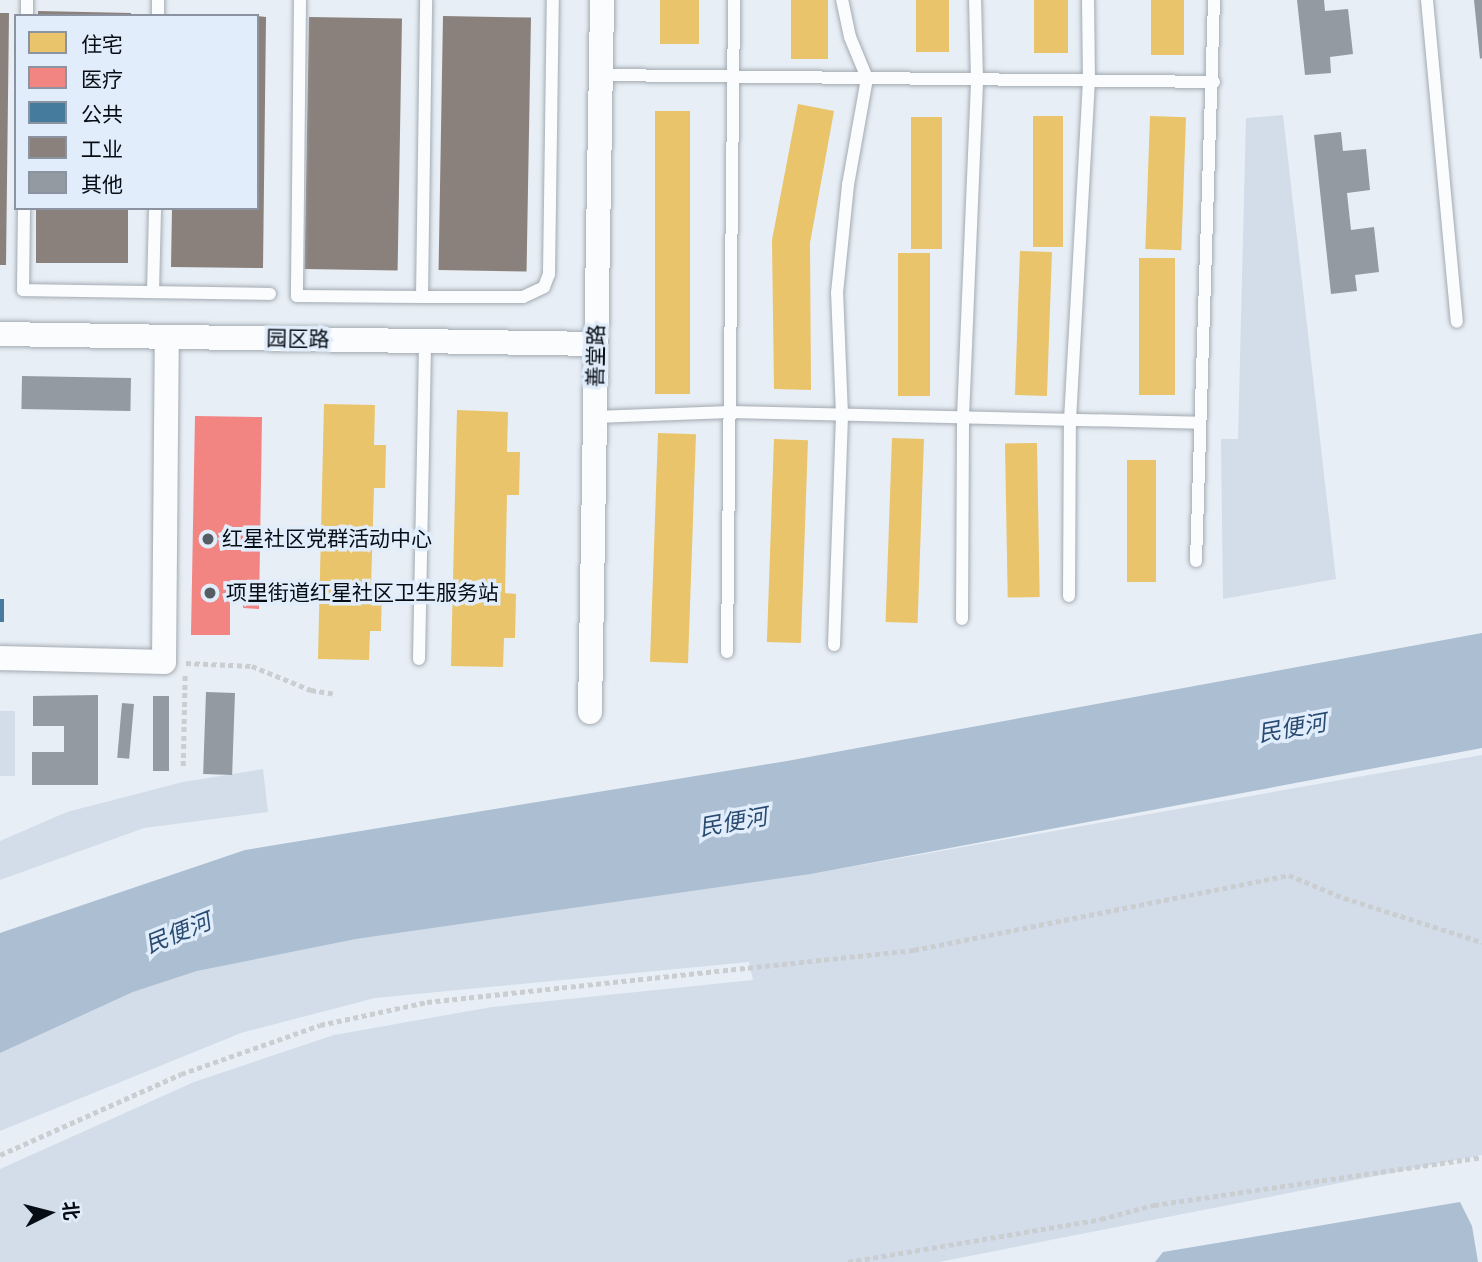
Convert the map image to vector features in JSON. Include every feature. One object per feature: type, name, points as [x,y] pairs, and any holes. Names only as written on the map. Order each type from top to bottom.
[{"type":"street","name":"善堂路","points":[[590,712],[602,0]]},
{"type":"street","name":"园区路","points":[[0,334],[596,344]]},
{"type":"street","points":[[0,658],[175,662],[167,337]]},
{"type":"lane","points":[[300,0],[297,296],[422,297],[523,297],[544,287],[549,274],[553,0]]},
{"type":"lane","points":[[422,297],[426,0]]},
{"type":"lane","points":[[727,652],[734,0]]},
{"type":"lane","points":[[834,645],[842,415],[837,293],[848,185],[867,78],[850,37],[842,0]]},
{"type":"lane","points":[[962,619],[963,418],[977,80],[975,0]]},
{"type":"lane","points":[[1069,596],[1070,420],[1089,81],[1088,0]]},
{"type":"lane","points":[[1196,561],[1199,423],[1214,82],[1214,0]]},
{"type":"lane","points":[[1427,0],[1457,322]]},
{"type":"lane","points":[[601,75],[1214,82]]},
{"type":"lane","points":[[24,210],[23,290],[270,294]]},
{"type":"lane","points":[[153,292],[155,210]]},
{"type":"lane","points":[[418,659],[425,340]]},
{"type":"lane","points":[[595,417],[730,412],[1199,423]]},
{"type":"path","points":[[183,766],[175,662],[252,666],[311,690],[336,694]]},
{"type":"path","points":[[0,1156],[181,1073],[320,1024],[427,1002],[914,950],[1289,874],[1344,898],[1482,942]]},
{"type":"path","points":[[848,1262],[1101,1219],[1154,1205],[1482,1157]]},
{"type":"shaded area","points":[[1283,115],[1336,579],[1223,599],[1221,439],[1238,439],[1246,118]]},
{"type":"shaded area","points":[[0,711],[15,711],[15,776],[0,776]]},
{"type":"shaded area","points":[[1482,755],[1482,1155],[939,1262],[0,1262],[0,1169],[194,1082],[334,1035],[492,1007],[753,980],[749,962],[375,998],[241,1033],[0,1131],[0,1053],[133,992],[197,971],[356,939],[811,874]]},
{"type":"shaded area","points":[[263,769],[268,812],[144,828],[0,880],[0,841],[67,812],[183,782]]},
{"type":"water","name":"民便河","points":[[1482,633],[1482,748],[811,874],[356,939],[197,971],[133,992],[0,1053],[0,933],[245,850],[787,761]]},
{"type":"water","points":[[1460,1202],[1472,1226],[1478,1262],[1155,1262],[1163,1252]]},
{"type":"building: 住宅","points":[[660,0],[699,0],[699,44],[660,44]]},
{"type":"building: 住宅","points":[[791,0],[828,0],[828,59],[791,59]]},
{"type":"building: 住宅","points":[[916,0],[949,0],[949,52],[916,52]]},
{"type":"building: 住宅","points":[[1034,0],[1068,0],[1068,53],[1034,53]]},
{"type":"building: 住宅","points":[[1151,0],[1184,0],[1184,55],[1151,55]]},
{"type":"building: 住宅","points":[[798,104],[834,111],[810,243],[811,390],[774,389],[772,240]]},
{"type":"building: 住宅","points":[[655,111],[690,111],[690,394],[655,394]]},
{"type":"building: 住宅","points":[[1033,116],[1063,116],[1063,247],[1033,247]]},
{"type":"building: 住宅","points":[[1150,116],[1186,117],[1181,250],[1145,249]]},
{"type":"building: 住宅","points":[[911,117],[942,117],[942,249],[911,249]]},
{"type":"building: 住宅","points":[[1020,251],[1052,252],[1047,396],[1015,395]]},
{"type":"building: 住宅","points":[[898,253],[930,253],[930,396],[898,396]]},
{"type":"building: 住宅","points":[[1139,258],[1175,258],[1175,395],[1139,395]]},
{"type":"building: 住宅","points":[[324,404],[375,405],[374,445],[386,445],[385,488],[374,488],[371,587],[382,587],[381,631],[370,631],[369,660],[318,659]]},
{"type":"building: 住宅","points":[[457,410],[508,412],[507,452],[520,452],[519,495],[507,495],[505,593],[516,594],[515,638],[504,638],[503,667],[451,666]]},
{"type":"building: 住宅","points":[[658,433],[696,434],[688,663],[650,662]]},
{"type":"building: 住宅","points":[[892,438],[924,439],[918,623],[886,622]]},
{"type":"building: 住宅","points":[[774,439],[808,440],[801,643],[767,642]]},
{"type":"building: 住宅","points":[[1037,443],[1040,597],[1008,598],[1005,444]]},
{"type":"building: 住宅","points":[[1127,460],[1156,460],[1156,582],[1127,582]]},
{"type":"building: 医疗","points":[[195,416],[262,417],[259,609],[243,608],[244,592],[230,592],[230,635],[191,635]]},
{"type":"building: 公共","points":[[0,599],[4,599],[4,622],[0,622]]},
{"type":"building: 工业","points":[[38,11],[131,13],[131,14],[38,14]]},
{"type":"building: 工业","points":[[0,13],[9,13],[6,265],[0,265]]},
{"type":"building: 工业","points":[[259,16],[266,17],[263,268],[171,267],[172,210],[259,210]]},
{"type":"building: 工业","points":[[443,16],[531,18],[527,271],[439,270]]},
{"type":"building: 工业","points":[[309,17],[402,19],[398,271],[305,269]]},
{"type":"building: 工业","points":[[36,210],[128,210],[128,263],[36,263]]},
{"type":"building: 其他","points":[[1297,0],[1324,0],[1325,11],[1348,9],[1353,54],[1330,57],[1331,73],[1305,75]]},
{"type":"building: 其他","points":[[1474,0],[1482,0],[1480,59]]},
{"type":"building: 其他","points":[[1341,132],[1343,151],[1366,149],[1370,190],[1347,193],[1351,230],[1374,227],[1379,272],[1355,275],[1357,291],[1331,294],[1314,135]]},
{"type":"building: 其他","points":[[22,376],[131,378],[130,411],[21,409]]},
{"type":"building: 其他","points":[[206,692],[235,693],[232,775],[203,774]]},
{"type":"building: 其他","points":[[98,695],[98,785],[32,785],[32,752],[64,752],[64,726],[33,726],[33,696]]},
{"type":"building: 其他","points":[[153,696],[169,696],[169,771],[153,771]]},
{"type":"building: 其他","points":[[122,703],[134,704],[129,759],[117,758]]},
{"type":"place","name":"红星社区党群活动中心","points":[[208,539]]},
{"type":"place","name":"项里街道红星社区卫生服务站","points":[[210,593]]}]
